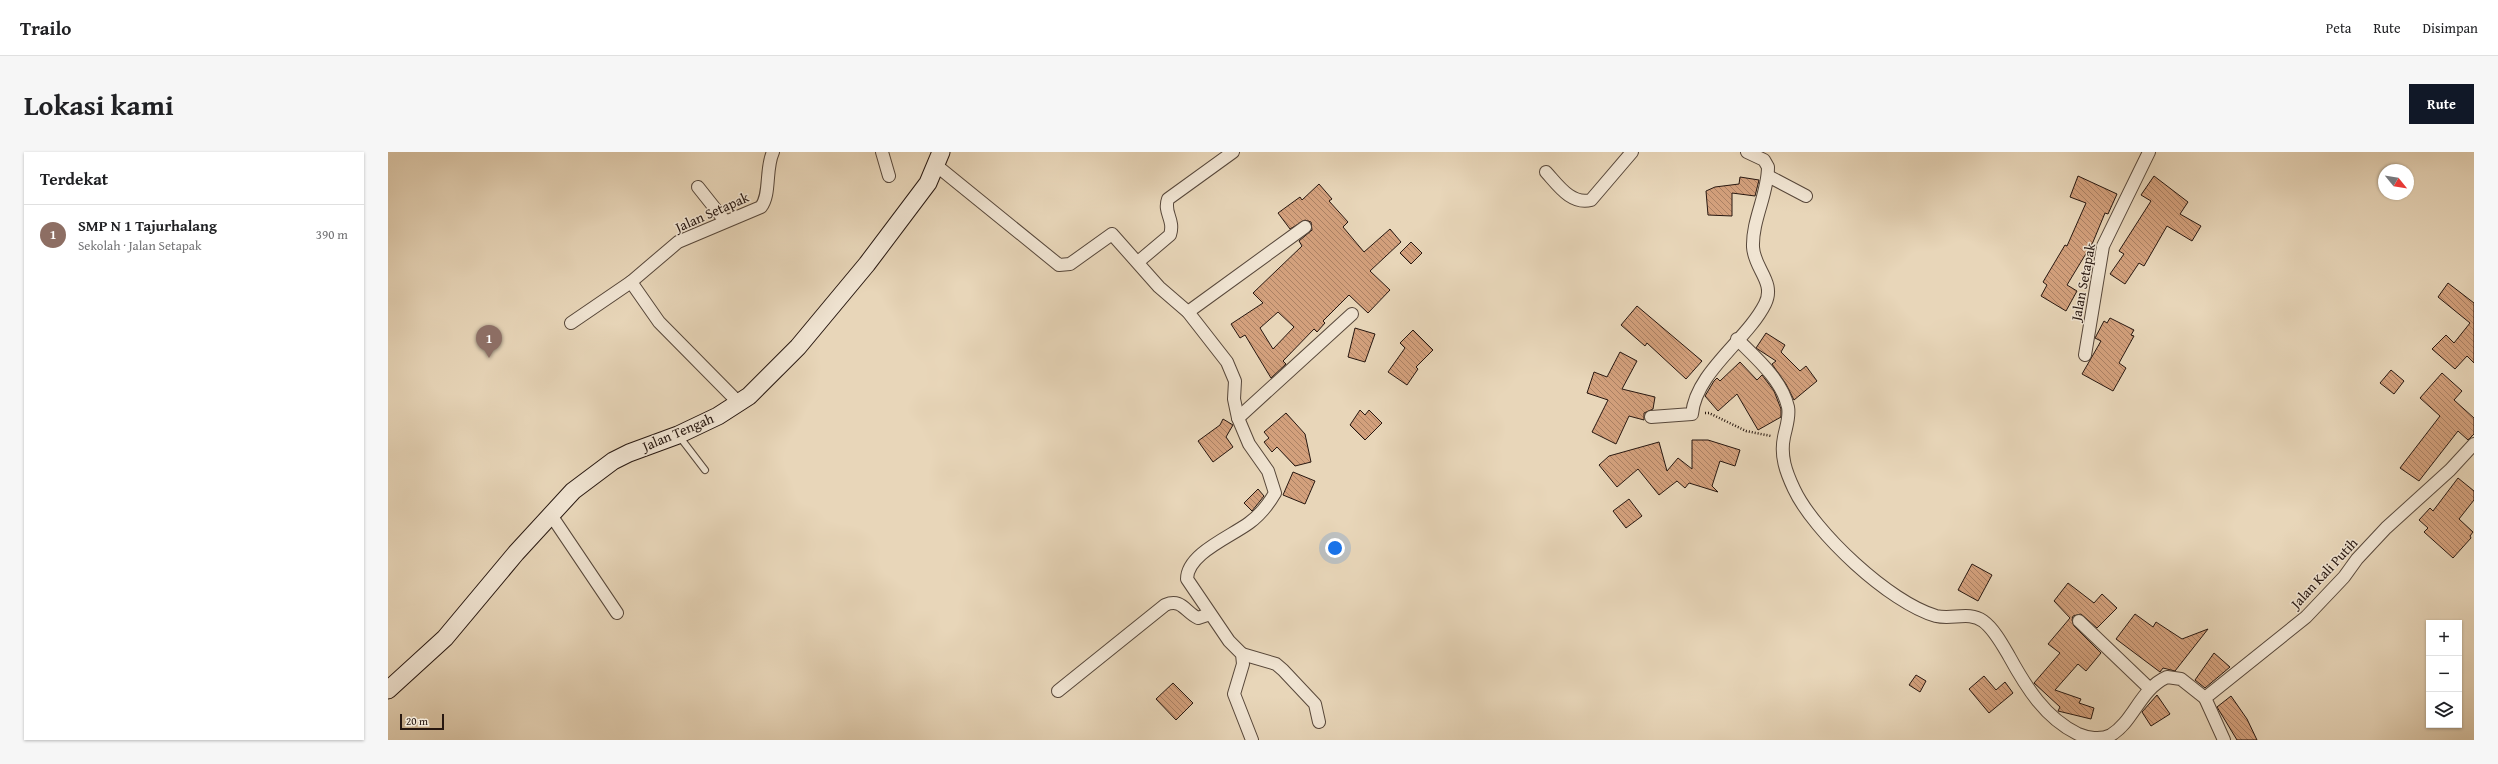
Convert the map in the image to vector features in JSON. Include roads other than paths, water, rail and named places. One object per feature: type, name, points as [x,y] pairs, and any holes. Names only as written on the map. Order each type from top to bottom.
[{"type":"main road","name":"Jalan Tengah","points":[[388,690],[445,638],[491,582],[573,491],[613,461],[629,453],[678,435],[739,403],[749,396],[798,346],[834,305],[916,201],[939,159]]},
{"type":"street","name":"Jalan Setapak","points":[[571,323],[631,282],[678,242],[725,221],[757,209],[764,203],[768,168],[773,152]]},
{"type":"street","points":[[882,152],[890,176]]},
{"type":"street","points":[[1138,262],[1170,236],[1172,222],[1166,205],[1168,200],[1233,152]]},
{"type":"street","points":[[1546,172],[1570,198],[1585,202],[1591,200],[1632,152]]},
{"type":"street","points":[[1651,417],[1692,414],[1700,390],[1737,339],[1765,304],[1769,290],[1757,263],[1753,248],[1756,224],[1768,176],[1768,167],[1764,160],[1747,152]]},
{"type":"street","name":"Jalan Setapak","points":[[2085,355],[2103,246],[2149,152]]},
{"type":"street","points":[[939,159],[1060,265],[1070,264],[1112,234],[1159,287],[1188,312],[1215,345],[1232,371],[1235,381],[1235,408],[1238,418],[1249,444],[1268,471],[1275,493],[1268,506],[1249,523],[1218,542],[1189,568],[1187,579],[1210,614],[1242,654],[1243,664],[1234,694],[1252,740]]},
{"type":"street","points":[[1768,176],[1806,196]]},
{"type":"street","points":[[698,187],[725,221]]},
{"type":"street","points":[[1188,312],[1305,227]]},
{"type":"street","points":[[631,282],[659,322],[739,403]]},
{"type":"street","points":[[1238,418],[1352,314]]},
{"type":"street","points":[[1737,339],[1764,366],[1784,397],[1788,407],[1788,420],[1782,456],[1794,489],[1824,531],[1856,565],[1881,586],[1917,607],[1937,616],[1969,615],[1983,621],[2000,641],[2024,682],[2046,711],[2080,738],[2096,738],[2110,735],[2120,726],[2149,688],[2157,681],[2172,677],[2181,678],[2205,698],[2224,740]]},
{"type":"street","name":"Jalan Kali Putih","points":[[2205,698],[2306,617],[2344,577],[2357,559],[2386,528],[2450,470],[2474,444]]},
{"type":"street","points":[[551,515],[617,613]]},
{"type":"street","points":[[1058,691],[1165,605],[1174,602],[1181,604],[1198,618],[1210,614]]},
{"type":"street","points":[[2079,622],[2149,688]]},
{"type":"street","points":[[1242,654],[1276,664],[1283,670],[1315,704],[1318,722]]},
{"type":"lane","points":[[678,435],[705,470]]},
{"type":"place","name":"SMP N 1 Tajurhalang","points":[[489,358]]}]
